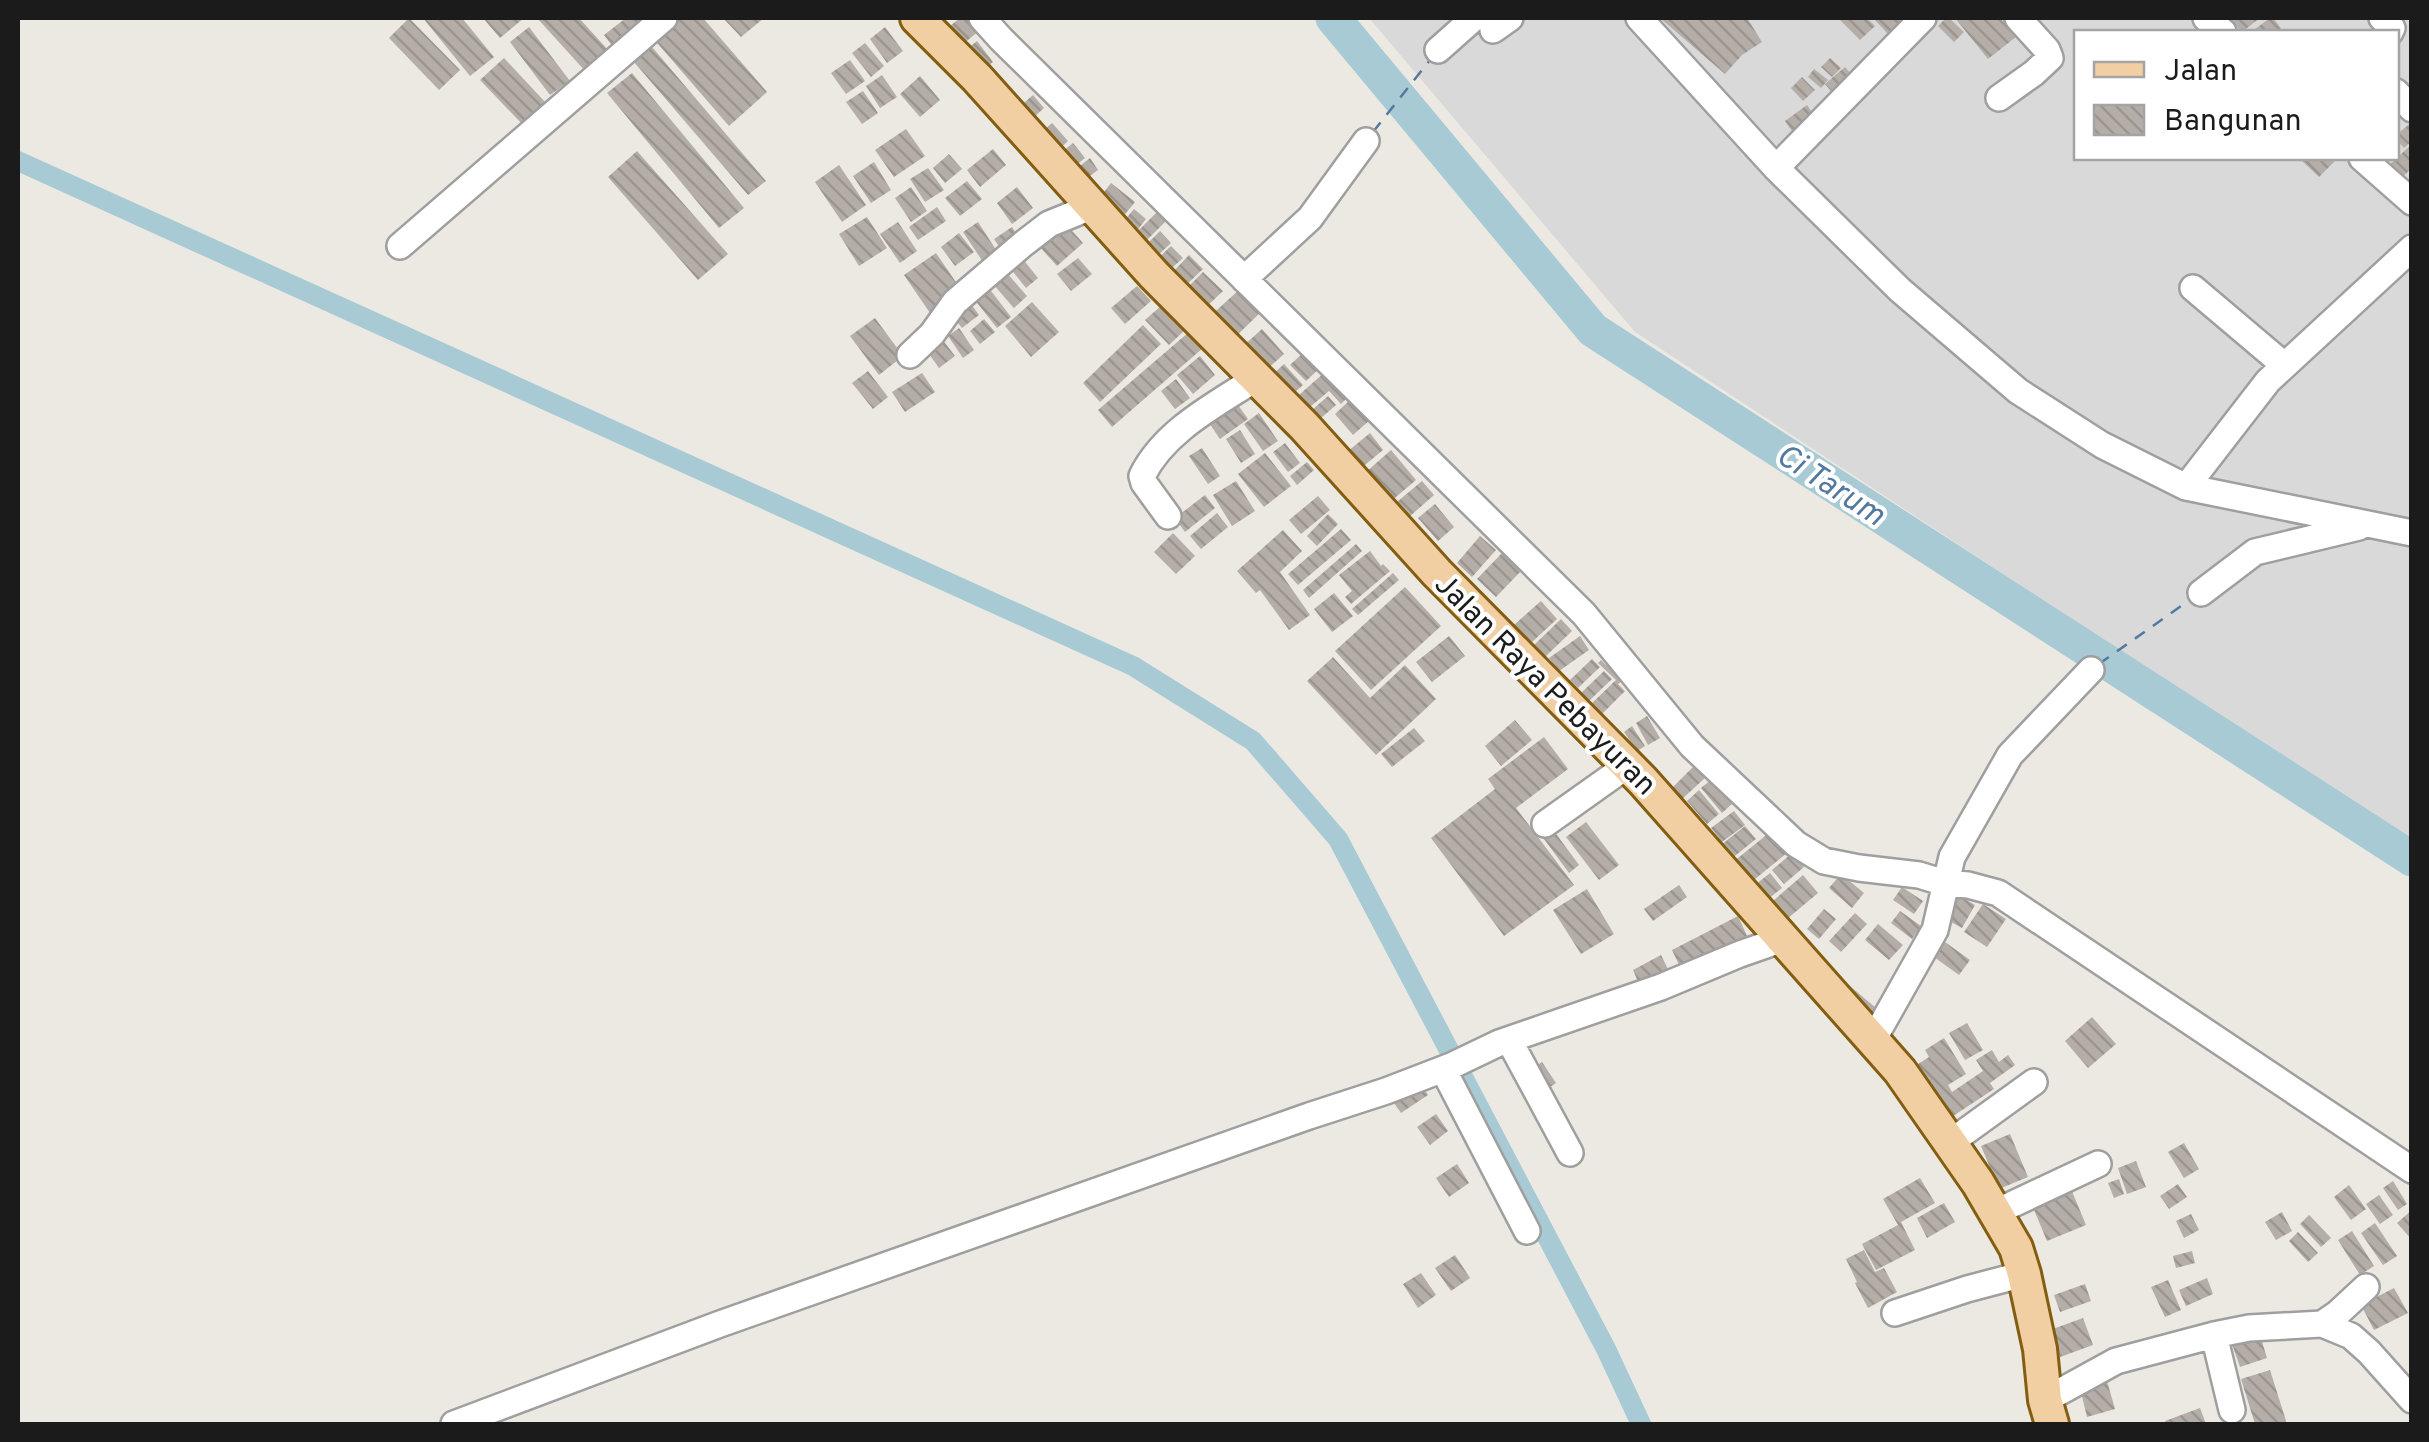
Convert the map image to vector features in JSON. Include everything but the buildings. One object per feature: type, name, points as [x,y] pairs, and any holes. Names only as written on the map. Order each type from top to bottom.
[{"type":"main road","name":"Jalan Raya Pebayuran","points":[[917,18],[1255,379],[1304,426],[1437,573],[1628,765],[1900,1071],[1951,1142],[2016,1248],[2040,1350],[2049,1412]]},
{"type":"street","points":[[400,246],[664,18]]},
{"type":"street","points":[[982,18],[1584,614],[1692,746],[1796,844],[1824,860],[1920,875],[1998,893],[2412,1170]]},
{"type":"street","points":[[1638,18],[1776,168],[1900,290],[2018,392],[2102,446],[2186,487],[2412,533]]},
{"type":"street","points":[[1776,168],[1922,18]]},
{"type":"street","points":[[1999,98],[2050,58],[2018,18]]},
{"type":"street","points":[[1438,50],[1493,22]]},
{"type":"street","points":[[1244,280],[1310,218],[1366,142]]},
{"type":"street","points":[[2365,160],[2407,188]]},
{"type":"street","points":[[910,355],[932,334],[955,302],[1023,244],[1049,224],[1092,207]]},
{"type":"street","points":[[2186,487],[2268,381],[2412,248]]},
{"type":"street","points":[[2193,288],[2284,365]]},
{"type":"street","points":[[1168,516],[1144,483],[1142,476],[1150,460],[1191,421],[1255,379]]},
{"type":"street","points":[[2200,592],[2255,552],[2369,524]]},
{"type":"street","points":[[1873,1040],[1935,930],[1952,857],[2010,754],[2091,670]]},
{"type":"street","points":[[1544,824],[1628,765]]},
{"type":"street","points":[[454,1424],[720,1324],[1386,1092],[1504,1042],[1783,939]]},
{"type":"street","points":[[1504,1042],[1570,1153]]},
{"type":"street","points":[[1447,1068],[1527,1231]]},
{"type":"street","points":[[1951,1142],[2034,1082]]},
{"type":"street","points":[[1996,1212],[2098,1164]]},
{"type":"street","points":[[1895,1313],[2024,1274]]},
{"type":"street","points":[[2322,1324],[2366,1287]]},
{"type":"street","points":[[2049,1412],[2116,1361],[2214,1335],[2322,1324],[2350,1336],[2369,1352],[2412,1400]]},
{"type":"street","points":[[2214,1335],[2232,1410]]},
{"type":"shaded area","points":[[1369,18],[2411,18],[2411,842],[1635,332]]},
{"type":"waterway","name":"Ci Tarum","points":[[1333,18],[1593,330],[2412,859]]},
{"type":"waterway","points":[[18,161],[1133,666],[1253,741],[1338,839],[1606,1349],[1641,1424]]},
{"type":"ferry route","points":[[1373,132],[1430,60]]},
{"type":"ferry route","points":[[2099,664],[2191,599]]}]
